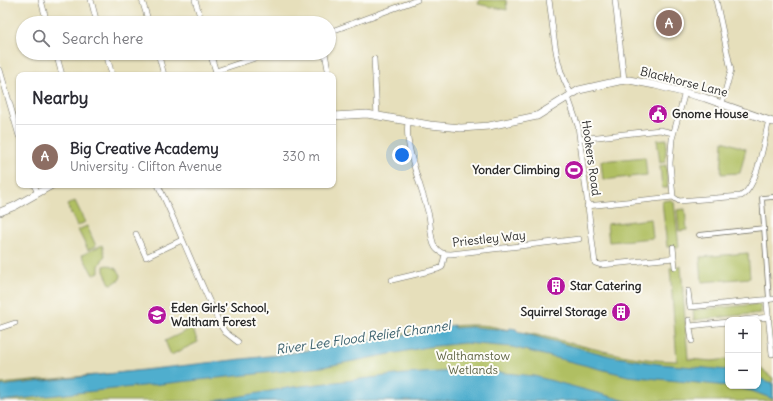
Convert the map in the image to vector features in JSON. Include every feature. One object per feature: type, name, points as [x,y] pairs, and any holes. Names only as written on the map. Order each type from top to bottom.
[{"type":"main road","name":"Blackhorse Lane","points":[[336,116],[359,114],[408,122],[461,128],[496,125],[538,116],[579,90],[624,80],[684,92],[722,103],[771,121]]},
{"type":"main road","points":[[0,212],[15,206],[47,188]]},
{"type":"street","points":[[41,0],[45,16]]},
{"type":"street","points":[[91,0],[95,16]]},
{"type":"street","points":[[142,0],[147,16]]},
{"type":"street","points":[[195,0],[200,16]]},
{"type":"street","points":[[336,29],[417,0]]},
{"type":"street","name":"Hookers Road","points":[[549,0],[558,62],[570,96],[578,126],[594,260],[598,265],[674,258]]},
{"type":"street","points":[[615,0],[624,80]]},
{"type":"street","points":[[716,0],[731,70],[722,103]]},
{"type":"street","points":[[374,59],[377,116]]},
{"type":"street","points":[[58,60],[61,72]]},
{"type":"street","points":[[108,60],[111,72]]},
{"type":"street","points":[[160,60],[163,72]]},
{"type":"street","points":[[212,60],[216,72]]},
{"type":"street","points":[[219,72],[251,60]]},
{"type":"street","points":[[326,60],[328,72]]},
{"type":"street","points":[[0,70],[16,126]]},
{"type":"street","points":[[674,197],[670,163],[674,132],[684,92]]},
{"type":"street","points":[[587,206],[674,197],[683,202],[741,196],[749,189],[755,177],[771,121]]},
{"type":"street","name":"Priestley Way","points":[[408,122],[407,137],[428,212],[432,240],[437,250],[445,254],[579,239]]},
{"type":"street","points":[[580,138],[660,130],[674,132]]},
{"type":"street","points":[[36,188],[38,193]]},
{"type":"street","points":[[160,188],[173,214],[182,240],[221,326],[225,332],[238,342]]},
{"type":"street","points":[[772,354],[770,301],[762,198],[773,197]]},
{"type":"street","points":[[699,235],[764,228]]},
{"type":"street","points":[[136,234],[146,257],[182,240]]},
{"type":"street","points":[[672,247],[675,267]]},
{"type":"street","points":[[392,280],[442,267],[445,254]]},
{"type":"street","points":[[688,292],[690,307],[770,301]]},
{"type":"street","points":[[753,317],[770,313]]},
{"type":"street","points":[[689,320],[692,341]]},
{"type":"street","points":[[690,326],[725,322]]},
{"type":"street","points":[[0,328],[15,323]]},
{"type":"green space","points":[[480,0],[506,0],[507,10],[478,4]]},
{"type":"green space","points":[[667,139],[665,162],[660,163],[657,140]]},
{"type":"green space","points":[[723,141],[746,149],[740,173],[721,174]]},
{"type":"green space","points":[[645,157],[647,175],[603,180],[601,161]]},
{"type":"green space","points":[[666,165],[668,188],[662,188],[660,166]]},
{"type":"green space","points":[[671,200],[674,202],[679,247],[667,247],[662,201]]},
{"type":"green space","points":[[75,201],[85,222],[77,226],[67,205]]},
{"type":"green space","points":[[685,209],[687,230],[679,231],[677,210]]},
{"type":"green space","points":[[651,219],[653,238],[609,242],[607,224]]},
{"type":"green space","points":[[87,226],[96,246],[88,250],[78,230]]},
{"type":"green space","points":[[102,245],[105,255],[99,266],[99,272],[93,275],[82,255]]},
{"type":"green space","points":[[748,253],[750,278],[702,282],[700,257]]},
{"type":"green space","points":[[108,265],[117,269],[121,275],[120,279],[113,284],[110,284],[104,271],[104,266]]},
{"type":"green space","name":"Walthamstow Wetlands","points":[[681,266],[688,359],[712,361],[725,359],[725,389],[761,389],[761,369],[773,378],[773,401],[0,401],[0,384],[276,356],[335,348],[416,331],[457,326],[490,326],[634,357],[677,361],[670,268]]},
{"type":"green space","points":[[760,304],[761,313],[694,320],[693,310]]},
{"type":"green space","points":[[192,328],[198,342],[171,355],[165,341]]},
{"type":"water","points":[[454,325],[454,328],[471,327],[509,330],[510,328],[516,329],[518,332],[610,356],[659,364],[725,370],[725,386],[628,376],[512,347],[464,343],[427,347],[322,367],[0,401],[0,386],[278,355],[436,330],[440,327]]},
{"type":"water","points":[[475,370],[534,376],[627,401],[214,401],[293,387],[404,374]]},
{"type":"water","points":[[761,379],[773,383],[773,399],[743,389],[761,389]]},
{"type":"place","name":"Big Creative Academy","points":[[669,23]]},
{"type":"place","name":"Gnome House","points":[[658,114]]},
{"type":"place","name":"Yonder Climbing","points":[[574,170]]},
{"type":"place","name":"Star Catering","points":[[556,286]]},
{"type":"place","name":"Squirrel Storage","points":[[621,312]]},
{"type":"place","name":"Eden Girls' School, Waltham Forest","points":[[157,315]]},
{"type":"water label","name":"River Lee Flood Relief Channel","points":[[363,337]]}]
